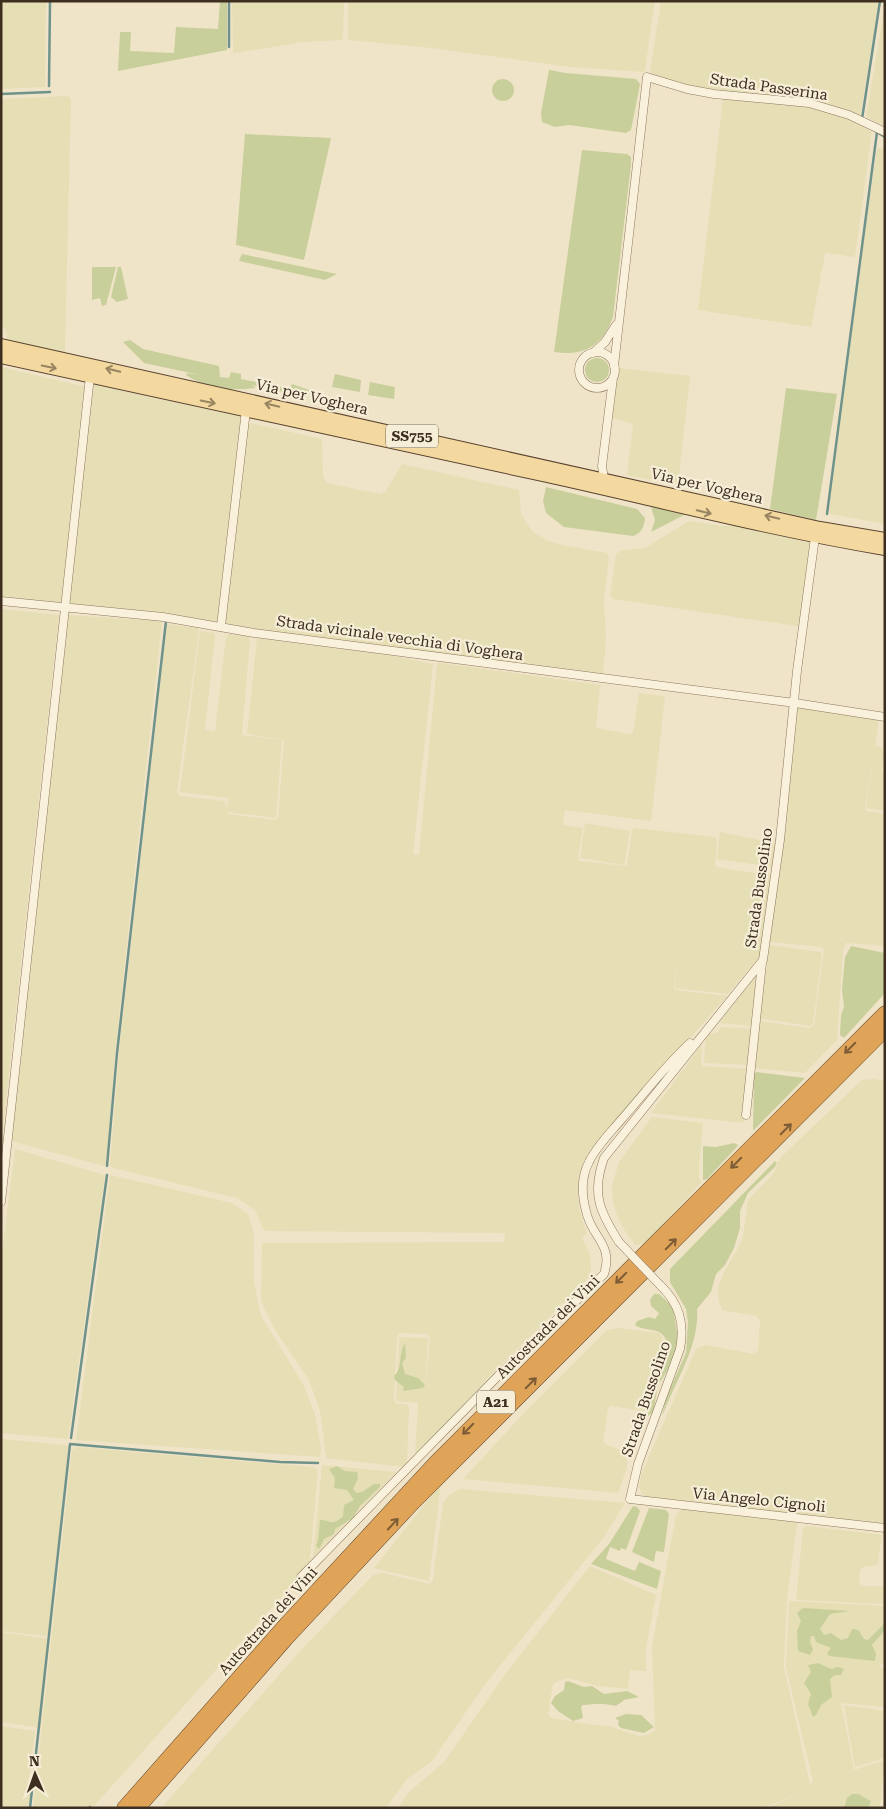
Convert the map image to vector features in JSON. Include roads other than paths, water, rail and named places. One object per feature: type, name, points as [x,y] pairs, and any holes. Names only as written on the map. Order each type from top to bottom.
[{"type":"highway","name":"Autostrada dei Vini","points":[[124,1808],[287,1623],[436,1462],[885,1013]]},
{"type":"highway","name":"Autostrada dei Vini","points":[[138,1808],[293,1632],[406,1510],[885,1030]]},
{"type":"main road","name":"Via per Voghera","points":[[1,345],[604,479],[818,534]]},
{"type":"main road","name":"Via per Voghera","points":[[1,357],[818,534]]},
{"type":"main road","points":[[818,534],[885,540]]},
{"type":"main road","points":[[818,534],[885,548]]},
{"type":"street","name":"Strada Passerina","points":[[618,321],[647,77],[687,89],[714,94],[810,103],[840,112],[885,132]]},
{"type":"street","points":[[613,378],[605,386],[597,388],[588,385],[580,376],[580,364],[583,359],[605,342],[618,321]]},
{"type":"street","points":[[604,479],[602,466],[618,321]]},
{"type":"street","points":[[593,353],[608,356],[614,366]]},
{"type":"street","points":[[1,1202],[90,376]]},
{"type":"street","points":[[221,626],[246,410]]},
{"type":"street","name":"Strada Bussolino","points":[[630,1498],[638,1464],[680,1349],[682,1334],[678,1306],[660,1284],[619,1242],[601,1210],[598,1198],[598,1178],[604,1158],[763,960],[818,534]]},
{"type":"street","name":"Strada vicinale vecchia di Voghera","points":[[1,602],[163,617],[254,633],[795,703],[885,717]]},
{"type":"street","points":[[746,1115],[763,960]]},
{"type":"street","points":[[300,1577],[498,1376],[604,1274],[608,1262],[606,1250],[589,1220],[584,1198],[584,1182],[588,1162],[653,1082],[678,1054],[705,1030]]},
{"type":"street","name":"Via Angelo Cignoli","points":[[630,1498],[885,1528]]},
{"type":"waterway","points":[[49,86],[50,1]]},
{"type":"waterway","points":[[229,1],[229,47]]},
{"type":"waterway","points":[[862,119],[880,1]]},
{"type":"waterway","points":[[1,94],[50,92]]},
{"type":"waterway","points":[[875,131],[885,137]]},
{"type":"waterway","points":[[827,514],[877,132]]},
{"type":"waterway","points":[[107,1166],[117,1053],[166,621]]},
{"type":"waterway","points":[[71,1438],[107,1175]]},
{"type":"waterway","points":[[30,1808],[70,1444],[280,1462],[318,1463]]}]
